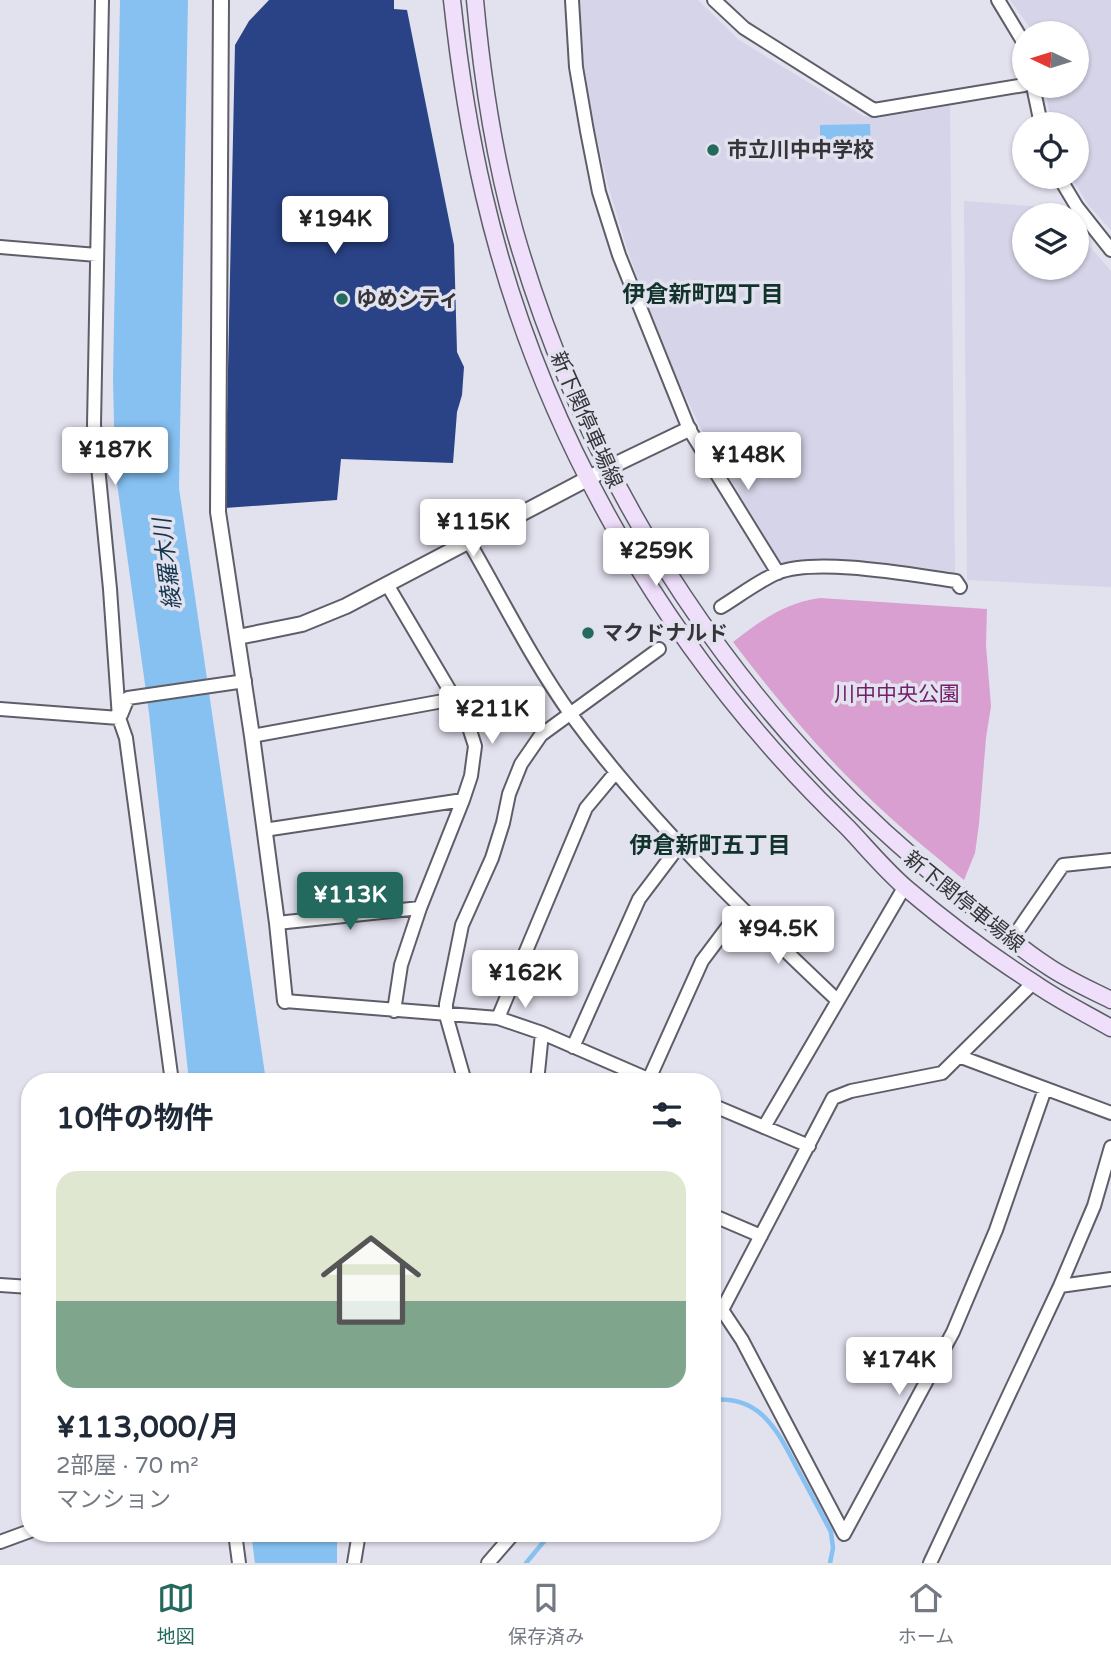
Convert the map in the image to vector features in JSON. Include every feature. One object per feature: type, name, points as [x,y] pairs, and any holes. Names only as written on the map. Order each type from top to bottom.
[{"type":"main road","name":"新下関停車場線","points":[[452,0],[468,117],[500,256],[544,382],[587,479],[628,554],[702,663],[789,770],[905,886],[1033,983],[1111,1028]]},
{"type":"main road","name":"新下関停車場線","points":[[475,0],[489,105],[515,230],[561,362],[608,468],[659,560],[710,635],[762,703],[804,752],[886,833],[1046,965],[1111,1000]]},
{"type":"street","points":[[102,0],[94,425],[119,718],[126,738],[171,1073]]},
{"type":"street","points":[[221,0],[218,512],[245,681],[285,1002],[498,1018],[542,1033],[635,1073]]},
{"type":"street","points":[[572,0],[576,67],[599,192],[619,255],[689,429],[778,573]]},
{"type":"street","points":[[715,0],[744,28],[874,110],[1012,87]]},
{"type":"street","points":[[998,0],[1012,23]]},
{"type":"street","points":[[1066,189],[1111,250]]},
{"type":"street","points":[[0,247],[97,255]]},
{"type":"street","points":[[238,637],[302,624],[388,586],[608,468],[689,429]]},
{"type":"street","points":[[469,542],[571,714],[616,772],[679,846],[837,1000]]},
{"type":"street","points":[[720,607],[778,573],[813,567],[863,569],[956,581],[960,587]]},
{"type":"street","points":[[388,586],[466,718],[475,746],[471,776],[463,800],[420,908],[401,965],[394,1011]]},
{"type":"street","points":[[463,1073],[446,1014],[446,1004],[462,925],[492,858],[509,793],[517,774],[541,735],[659,649]]},
{"type":"street","points":[[119,718],[128,698],[245,681]]},
{"type":"street","points":[[252,737],[454,699]]},
{"type":"street","points":[[0,709],[119,718]]},
{"type":"street","points":[[498,1018],[586,808],[616,772]]},
{"type":"street","points":[[264,830],[463,800]]},
{"type":"street","points":[[573,1047],[639,899],[679,846]]},
{"type":"street","points":[[1012,939],[1063,865],[1111,860]]},
{"type":"street","points":[[764,1126],[905,886]]},
{"type":"street","points":[[277,923],[420,908]]},
{"type":"street","points":[[655,1073],[702,961],[741,909]]},
{"type":"street","points":[[721,1304],[761,1237],[833,1098],[851,1091],[942,1073],[1033,983]]},
{"type":"street","points":[[538,1073],[542,1033]]},
{"type":"street","points":[[961,1057],[1111,1113]]},
{"type":"street","points":[[721,1316],[742,1340],[844,1534],[953,1332],[996,1230],[1045,1089]]},
{"type":"street","points":[[721,1109],[809,1146]]},
{"type":"street","points":[[930,1563],[1094,1206],[1111,1147]]},
{"type":"street","points":[[721,1219],[761,1237]]},
{"type":"street","points":[[1059,1286],[1111,1279]]},
{"type":"street","points":[[0,1285],[21,1286]]},
{"type":"street","points":[[0,1542],[21,1534]]},
{"type":"street","points":[[236,1542],[239,1563]]},
{"type":"street","points":[[354,1563],[358,1542]]},
{"type":"street","points":[[488,1563],[506,1542]]},
{"type":"shaded area","points":[[580,0],[698,0],[739,40],[863,116],[879,118],[950,106],[955,574],[863,564],[782,566],[700,427],[659,338],[628,251],[595,130],[584,66]]},
{"type":"shaded area","points":[[1010,0],[1111,0],[1111,230],[1089,206],[1078,189],[1089,189],[1089,112],[1049,112],[1047,98],[1089,98],[1089,21],[1025,21]]},
{"type":"shaded area","points":[[964,201],[1012,205],[1012,280],[1089,280],[1089,246],[1111,271],[1111,587],[967,580]]},
{"type":"green space","name":"川中中央公園","points":[[820,598],[987,609],[986,645],[991,706],[975,853],[964,880],[897,824],[825,754],[733,642],[784,608]]},
{"type":"water","name":"綾羅木川","points":[[120,0],[188,0],[179,488],[265,1073],[188,1073],[149,713],[115,469],[113,379]]},
{"type":"water","points":[[870,124],[871,152],[820,153],[820,125]]},
{"type":"water","points":[[252,1542],[337,1542],[337,1563],[255,1563]]},
{"type":"building","name":"ゆめシティ","points":[[269,0],[394,0],[394,9],[407,10],[454,245],[457,352],[464,367],[462,395],[457,412],[453,463],[341,459],[337,500],[225,508],[235,45],[249,21]]},
{"type":"waterway","points":[[721,1400],[744,1403],[756,1410],[775,1430],[831,1532],[833,1548],[830,1563]]},
{"type":"waterway","points":[[526,1563],[544,1542]]},
{"type":"place","name":"市立川中中学校","points":[[713,150]]},
{"type":"place","name":"ゆめシティ","points":[[342,299]]},
{"type":"place","name":"マクドナルド","points":[[588,633]]},
{"type":"district","name":"伊倉新町四丁目","points":[[703,295]]},
{"type":"district","name":"伊倉新町五丁目","points":[[710,846]]}]
